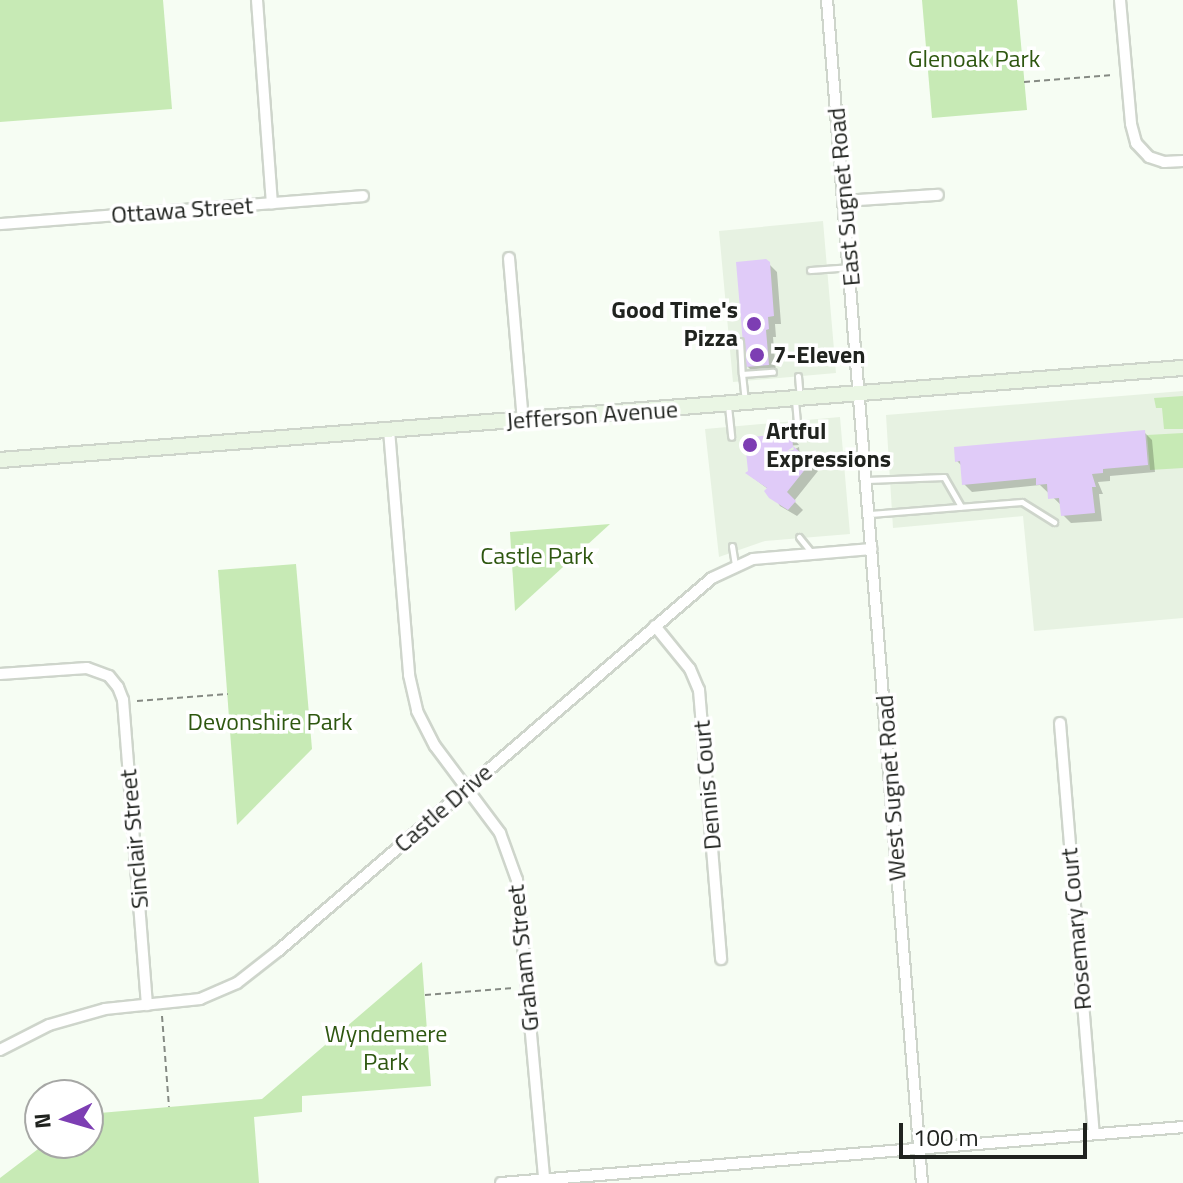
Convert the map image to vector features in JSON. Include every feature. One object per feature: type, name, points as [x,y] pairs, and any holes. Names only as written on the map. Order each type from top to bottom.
[{"type":"street","points":[[257,0],[272,203]]},
{"type":"street","name":"East Sugnet Road","points":[[827,0],[860,394]]},
{"type":"street","points":[[1120,0],[1136,143],[1149,157],[1164,162],[1183,161]]},
{"type":"street","points":[[844,201],[938,195]]},
{"type":"street","name":"Ottawa Street","points":[[0,224],[363,196]]},
{"type":"street","points":[[509,258],[523,420]]},
{"type":"street","name":"Jefferson Avenue","points":[[0,460],[1183,368]]},
{"type":"street","name":"West Sugnet Road","points":[[860,394],[922,1183]]},
{"type":"street","name":"Graham Street","points":[[389,430],[409,675],[417,711],[435,746],[500,833],[517,880],[544,1179]]},
{"type":"street","name":"Castle Drive","points":[[0,1050],[49,1025],[105,1009],[200,999],[237,983],[712,578],[735,566],[773,556],[872,549]]},
{"type":"street","name":"Dennis Court","points":[[655,626],[690,669],[699,690],[721,959]]},
{"type":"street","name":"Sinclair Street","points":[[0,674],[87,668],[109,676],[123,700],[147,1005]]},
{"type":"street","name":"Rosemary Court","points":[[1060,723],[1094,1134]]},
{"type":"street","points":[[501,1183],[544,1179],[650,1178],[919,1149],[1183,1127]]},
{"type":"lane","points":[[810,270],[850,267]]},
{"type":"lane","points":[[740,341],[745,403]]},
{"type":"lane","points":[[742,374],[773,372]]},
{"type":"lane","points":[[797,421],[798,376]]},
{"type":"lane","points":[[728,404],[731,437]]},
{"type":"lane","points":[[843,456],[865,455]]},
{"type":"lane","points":[[867,480],[944,477],[961,507]]},
{"type":"lane","points":[[870,514],[1022,502],[1054,522]]},
{"type":"lane","points":[[799,537],[812,553]]},
{"type":"lane","points":[[732,546],[735,566]]},
{"type":"path","points":[[1024,82],[1126,74]]},
{"type":"path","points":[[137,701],[228,694]]},
{"type":"path","points":[[425,995],[513,988]]},
{"type":"path","points":[[162,1016],[169,1107]]},
{"type":"shaded area","points":[[823,221],[836,373],[733,382],[719,231]]},
{"type":"shaded area","points":[[1183,391],[1183,618],[1034,631],[1023,516],[893,528],[886,415]]},
{"type":"shaded area","points":[[840,417],[850,534],[765,541],[719,557],[705,429]]},
{"type":"green space","points":[[0,0],[163,0],[172,109],[0,122]]},
{"type":"green space","name":"Glenoak Park","points":[[922,0],[1017,0],[1027,110],[932,118]]},
{"type":"green space","points":[[1183,396],[1183,429],[1164,429],[1162,408],[1156,408],[1154,398]]},
{"type":"green space","points":[[1183,433],[1183,468],[1150,470],[1147,435]]},
{"type":"green space","name":"Castle Park","points":[[610,524],[515,611],[510,532]]},
{"type":"green space","name":"Devonshire Park","points":[[296,564],[312,749],[237,825],[218,570]]},
{"type":"green space","name":"Wyndemere Park","points":[[422,962],[431,1086],[302,1096],[302,1112],[254,1117],[259,1183],[0,1183],[0,1178],[25,1159],[104,1159],[104,1113],[262,1099]]},
{"type":"building","points":[[766,259],[770,262],[774,316],[768,317],[769,329],[766,330],[769,365],[745,367],[736,262]]},
{"type":"building","points":[[1145,430],[1148,465],[1103,469],[1103,473],[1092,474],[1096,487],[1092,487],[1095,513],[1061,516],[1059,498],[1048,499],[1047,484],[1036,485],[1036,478],[962,485],[960,461],[955,462],[954,447]]},
{"type":"building","points":[[792,433],[793,447],[787,451],[794,450],[793,446],[811,462],[787,492],[796,501],[788,510],[769,498],[764,491],[767,488],[745,473],[748,471],[746,452],[742,452],[741,438]]},
{"type":"place","name":"Good Time's Pizza","points":[[754,324]]},
{"type":"place","name":"7-Eleven","points":[[757,355]]},
{"type":"place","name":"Artful Expressions","points":[[750,445]]}]
